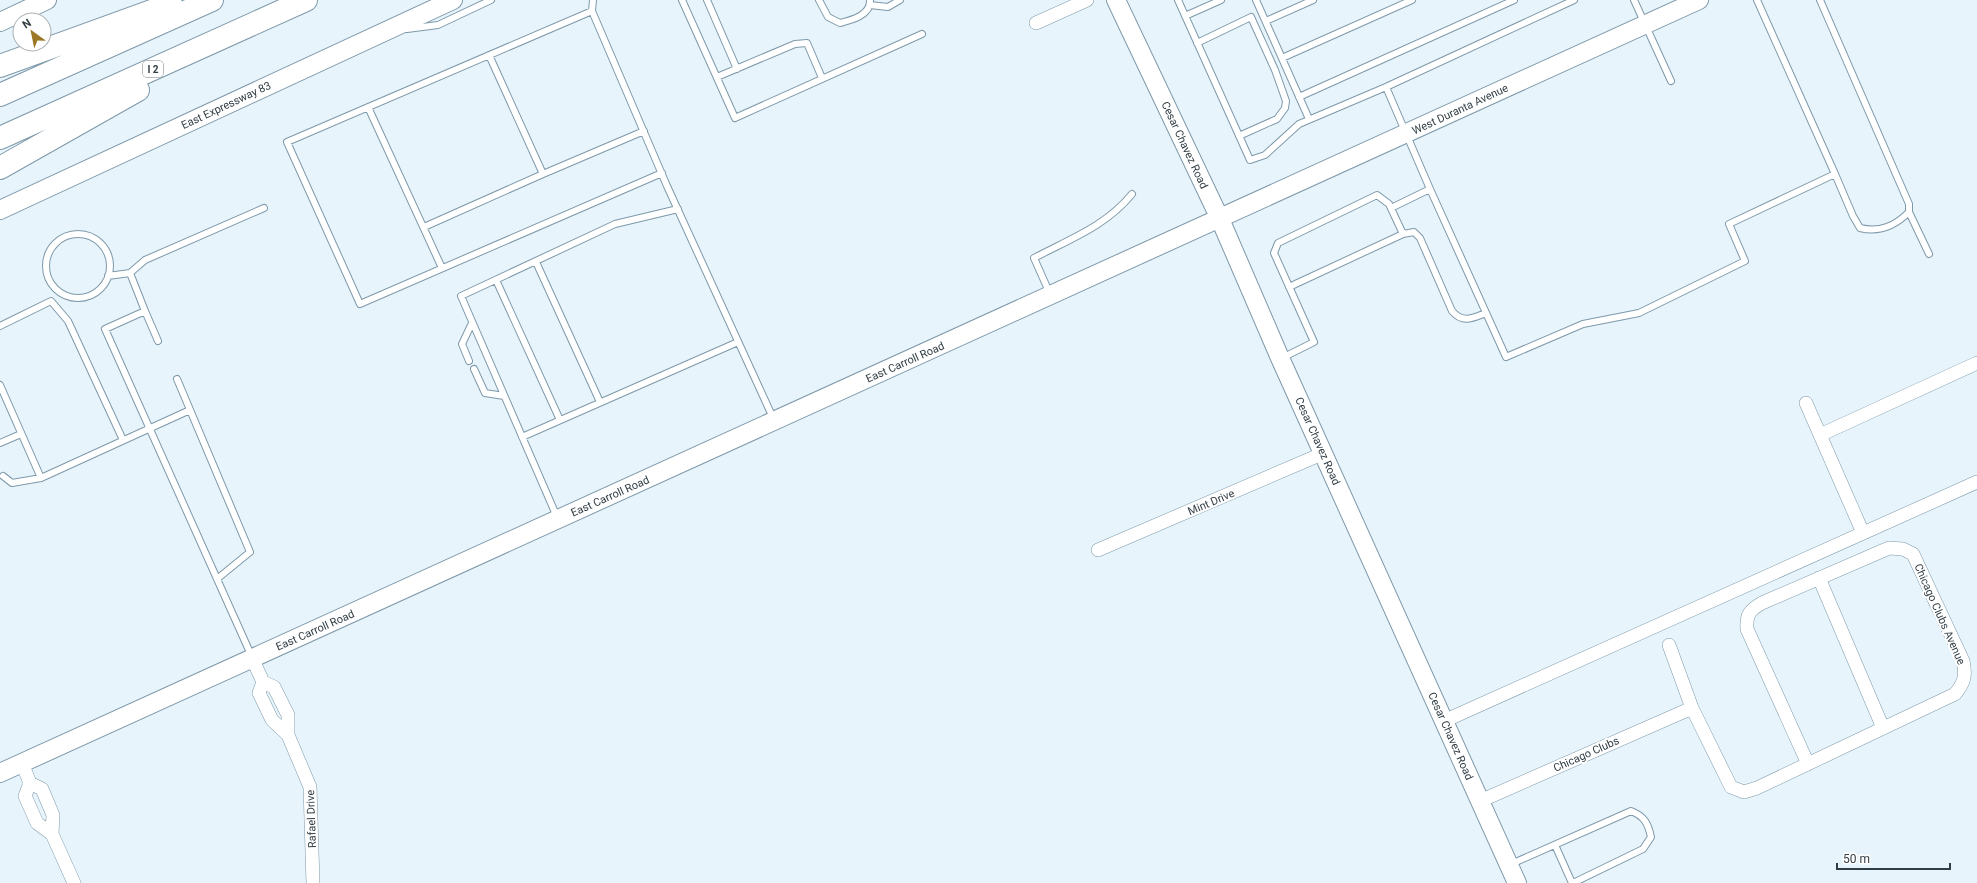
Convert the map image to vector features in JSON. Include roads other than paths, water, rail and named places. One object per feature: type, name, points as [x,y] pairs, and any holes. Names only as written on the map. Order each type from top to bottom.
[{"type":"highway","points":[[0,66],[182,0]]},
{"type":"highway","points":[[0,95],[212,0]]},
{"type":"highway","name":"I 2","points":[[0,138],[306,0]]},
{"type":"highway","points":[[0,168],[256,23]]},
{"type":"street","points":[[0,22],[23,8],[47,0]]},
{"type":"street","name":"East Expressway 83","points":[[0,210],[453,0]]},
{"type":"street","points":[[1036,23],[1087,0]]},
{"type":"street","name":"Cesar Chavez Road","points":[[1116,0],[1220,219],[1280,358],[1517,883]]},
{"type":"street","name":"West Duranta Avenue","points":[[1220,219],[1700,0]]},
{"type":"street","name":"East Carroll Road","points":[[0,773],[1220,219]]},
{"type":"street","points":[[1820,435],[1977,363]]},
{"type":"street","points":[[1806,404],[1863,533]]},
{"type":"street","name":"Mint Drive","points":[[1098,550],[1324,454]]},
{"type":"street","points":[[1444,721],[1977,482]]},
{"type":"street","name":"Chicago Clubs Avenue","points":[[1669,645],[1692,708],[1731,787],[1744,792],[1757,788],[1808,764],[1955,694],[1962,686],[1966,676],[1963,661],[1913,554],[1904,549],[1889,548],[1762,603],[1750,611],[1746,618],[1747,629],[1808,764]]},
{"type":"street","points":[[1819,578],[1883,728]]},
{"type":"street","name":"Rafael Drive","points":[[252,658],[263,682],[274,687],[288,715],[288,735],[310,787],[313,883]]},
{"type":"street","name":"Rafael Drive","points":[[263,682],[259,693],[264,704],[272,720],[288,735]]},
{"type":"street","points":[[264,704],[279,696]]},
{"type":"street","name":"Chicago Clubs","points":[[1480,801],[1692,708]]},
{"type":"street","points":[[22,763],[30,783],[42,789],[53,816],[52,834],[74,883]]},
{"type":"street","points":[[30,783],[25,796],[37,823],[52,834]]},
{"type":"street","points":[[30,807],[46,800]]},
{"type":"lane","points":[[379,33],[438,25],[491,0]]},
{"type":"lane","points":[[594,0],[592,11],[662,173],[774,421]]},
{"type":"lane","points":[[682,0],[735,118],[922,34]]},
{"type":"lane","points":[[707,0],[737,69]]},
{"type":"lane","points":[[819,0],[828,17],[840,23],[851,21],[866,12],[870,2],[888,7],[900,0]]},
{"type":"lane","points":[[1178,0],[1250,160],[1265,155],[1299,124],[1386,88],[1574,0]]},
{"type":"lane","points":[[1185,16],[1222,0]]},
{"type":"lane","points":[[1256,0],[1310,119]]},
{"type":"lane","points":[[1266,21],[1313,0]]},
{"type":"lane","points":[[1282,58],[1412,0]]},
{"type":"lane","points":[[1300,97],[1514,0]]},
{"type":"lane","points":[[1634,0],[1671,81]]},
{"type":"lane","points":[[1757,0],[1853,216],[1860,228],[1872,231],[1887,227],[1902,219],[1909,212]]},
{"type":"lane","points":[[1820,0],[1909,204],[1909,212],[1929,254]]},
{"type":"lane","points":[[592,11],[287,142],[360,304],[662,173]]},
{"type":"lane","points":[[1197,43],[1262,12]]},
{"type":"lane","points":[[1239,136],[1277,120],[1285,108],[1286,101],[1275,70],[1251,17]]},
{"type":"lane","points":[[717,77],[795,44],[807,43],[822,78]]},
{"type":"lane","points":[[489,55],[543,174]]},
{"type":"lane","points":[[1386,88],[1405,134],[1506,358],[1583,324],[1639,313],[1745,261],[1729,224],[1835,174]]},
{"type":"lane","points":[[368,107],[442,268]]},
{"type":"lane","points":[[424,227],[644,131]]},
{"type":"lane","points":[[1391,208],[1430,189]]},
{"type":"lane","points":[[1051,295],[1034,258],[1102,223],[1123,206],[1132,194]]},
{"type":"lane","points":[[1280,358],[1314,342],[1274,253],[1278,242],[1377,195],[1389,204],[1403,234]]},
{"type":"lane","points":[[108,276],[130,273],[145,260],[264,208]]},
{"type":"lane","points":[[558,519],[461,296],[615,224],[678,209]]},
{"type":"lane","points":[[1289,287],[1403,234],[1414,232],[1420,238],[1452,311],[1457,318],[1467,320],[1486,313]]},
{"type":"lane","points":[[73,235],[84,235],[94,239],[102,246],[108,255],[110,265],[108,276],[103,285],[96,292],[87,297],[76,298],[66,296],[58,292],[50,283],[46,274],[48,253],[54,244],[63,238],[73,235]]},
{"type":"lane","points":[[536,262],[600,402]]},
{"type":"lane","points":[[130,273],[158,341]]},
{"type":"lane","points":[[496,280],[560,420]]},
{"type":"lane","points":[[0,326],[51,301],[58,292]]},
{"type":"lane","points":[[51,301],[68,321],[123,440]]},
{"type":"lane","points":[[145,311],[105,329],[252,658]]},
{"type":"lane","points":[[469,361],[462,344],[472,323]]},
{"type":"lane","points":[[522,437],[738,342]]},
{"type":"lane","points":[[474,369],[485,393],[504,396]]},
{"type":"lane","points":[[177,378],[250,552],[217,579]]},
{"type":"lane","points":[[1,389],[41,478]]},
{"type":"lane","points":[[3,476],[12,483],[41,478],[190,410]]},
{"type":"lane","points":[[0,443],[21,434]]},
{"type":"lane","points":[[1509,865],[1631,811],[1641,814],[1651,836],[1643,849],[1573,883],[1555,845]]}]
